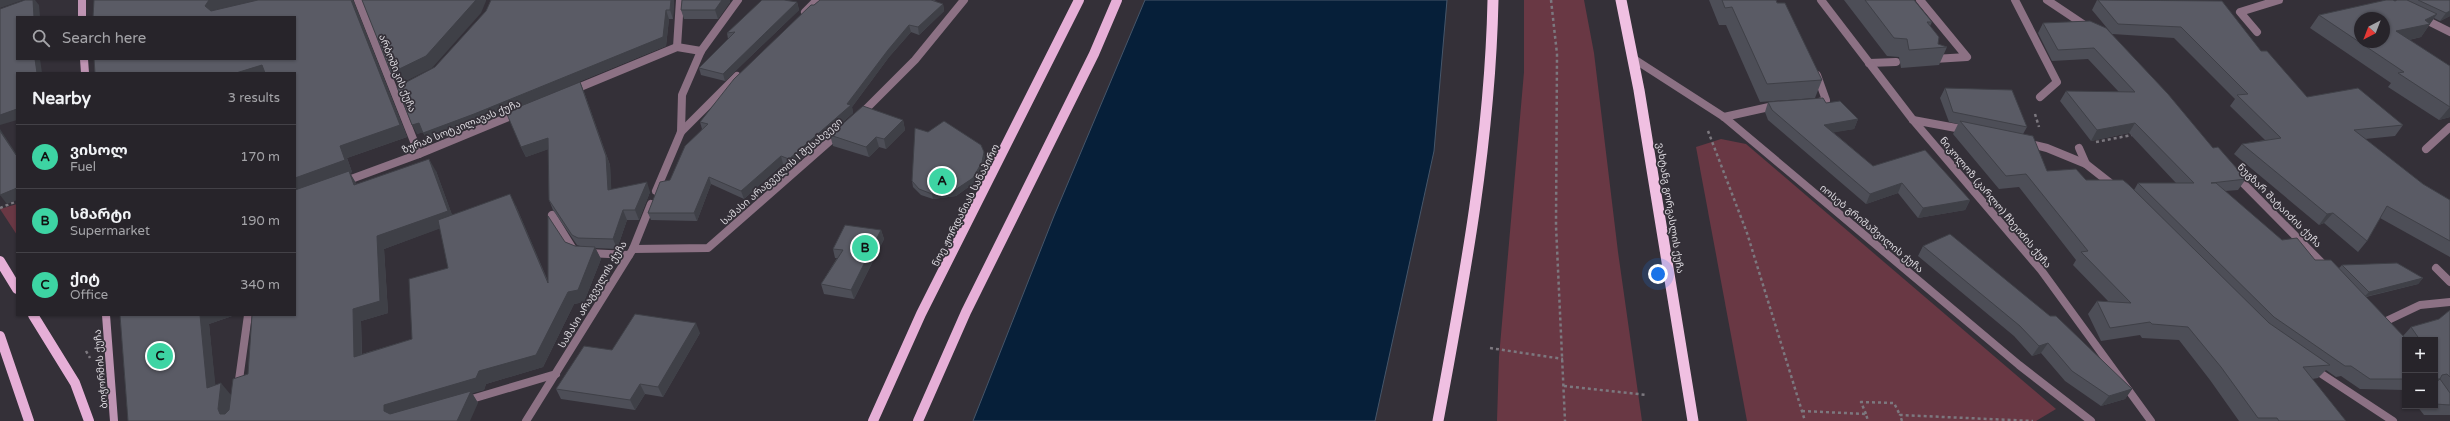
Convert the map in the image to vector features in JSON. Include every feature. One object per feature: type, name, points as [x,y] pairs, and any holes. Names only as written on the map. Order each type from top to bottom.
[{"type":"highway","points":[[1438,421],[1482,176],[1494,46],[1493,0]]},
{"type":"highway","name":"ვახტანგ გორგასლის ქუჩა","points":[[1622,0],[1634,59],[1693,421]]},
{"type":"main road","points":[[82,0],[82,16]]},
{"type":"main road","name":"ნოე ჟორდანიას სანაპირო","points":[[873,421],[926,304],[1057,48],[1079,0]]},
{"type":"main road","points":[[918,421],[966,312],[1094,54],[1117,0]]},
{"type":"main road","points":[[84,60],[85,72]]},
{"type":"main road","points":[[0,261],[16,287]]},
{"type":"main road","points":[[34,316],[75,383],[89,421]]},
{"type":"main road","name":"ბოჭორმის ქუჩა","points":[[106,316],[111,361],[114,421]]},
{"type":"main road","points":[[0,336],[14,372],[29,421]]},
{"type":"street","name":"არბოშიკის ქუჩა","points":[[358,0],[399,91],[419,154]]},
{"type":"street","points":[[677,47],[680,0]]},
{"type":"street","name":"სამასი არაგველის ქუჩა","points":[[526,421],[631,252],[681,132],[682,95],[700,51],[738,0]]},
{"type":"street","points":[[800,16],[817,0]]},
{"type":"street","name":"სამასი არაგველის I შესახვევი","points":[[552,215],[573,249],[581,253],[708,248],[894,84],[951,19],[964,0]]},
{"type":"street","name":"ნიკოლოზ (კარლო) ჩხეიძის ქუჩა","points":[[1821,0],[1913,120],[2041,270],[2151,421]]},
{"type":"street","points":[[1920,0],[1967,57],[1934,59]]},
{"type":"street","points":[[2015,0],[2020,13],[2057,82],[2040,96]]},
{"type":"street","points":[[2047,0],[2078,22],[2091,28]]},
{"type":"street","points":[[2257,32],[2240,12],[2279,0]]},
{"type":"street","points":[[2417,16],[2450,32]]},
{"type":"street","points":[[567,93],[677,47],[700,51]]},
{"type":"street","name":"იოსებ გრიშაშვილის ქუჩა","points":[[1634,59],[1724,117],[2019,365],[2091,421]]},
{"type":"street","points":[[1869,63],[1896,62]]},
{"type":"street","points":[[1804,104],[1819,103],[1826,100],[1814,67]]},
{"type":"street","points":[[681,132],[744,70]]},
{"type":"street","points":[[1724,117],[1766,106],[1788,105]]},
{"type":"street","name":"ზურაბ სოტკილავას ქუჩა","points":[[332,186],[419,154],[530,108]]},
{"type":"street","points":[[1913,120],[1978,132]]},
{"type":"street","points":[[2426,149],[2450,127]]},
{"type":"street","points":[[2016,140],[2047,148],[2086,164],[2118,190]]},
{"type":"street","points":[[2078,148],[2086,164]]},
{"type":"street","name":"ნუგზარ შატაიძის ქუჩა","points":[[2230,170],[2332,274]]},
{"type":"street","points":[[2436,268],[2450,282]]},
{"type":"street","points":[[2382,323],[2420,305],[2450,302]]},
{"type":"street","points":[[236,398],[248,316]]},
{"type":"street","points":[[2308,364],[2393,421]]},
{"type":"street","points":[[457,403],[556,374]]},
{"type":"path","points":[[1551,0],[1557,54],[1556,226],[1566,421]]},
{"type":"path","points":[[2040,96],[2032,103],[2047,148]]},
{"type":"path","points":[[1708,131],[1747,233],[1805,421]]},
{"type":"path","points":[[2078,148],[2138,134]]},
{"type":"path","points":[[0,208],[16,201]]},
{"type":"path","points":[[1490,348],[1563,359]]},
{"type":"path","points":[[1564,386],[1646,395]]},
{"type":"path","points":[[1868,421],[1861,402],[1894,403],[1902,421]]},
{"type":"path","points":[[1802,411],[1866,414]]},
{"type":"path","points":[[1900,415],[2033,421]]},
{"type":"shaded area","points":[[1524,0],[1584,0],[1594,53],[1618,252],[1642,421],[1497,421],[1499,357],[1524,72]]},
{"type":"shaded area","points":[[1721,139],[1746,144],[2056,409],[2036,421],[1747,421],[1696,147]]},
{"type":"shaded area","points":[[16,204],[16,233],[0,209]]},
{"type":"water","points":[[1145,0],[1447,0],[1434,151],[1375,421],[973,421],[1054,216]]},
{"type":"building","points":[[25,0],[33,0],[34,16],[16,16],[16,60],[35,60],[37,72],[16,72],[16,109],[0,115],[0,9]]},
{"type":"building","points":[[94,0],[209,0],[205,6],[211,11],[258,0],[351,0],[400,125],[340,146],[345,160],[296,178],[296,72],[265,72],[262,65],[239,72],[95,72],[94,60],[296,60],[296,16],[93,16]]},
{"type":"building","points":[[362,0],[476,0],[426,56],[391,73]]},
{"type":"building","points":[[491,0],[671,0],[670,10],[666,10],[663,37],[474,114],[423,133],[419,123],[412,125],[397,87],[435,67],[486,11]]},
{"type":"building","points":[[682,0],[722,0],[715,10],[681,10]]},
{"type":"building","points":[[762,0],[784,0],[797,2],[723,74],[699,68],[735,32],[727,33]]},
{"type":"building","points":[[820,0],[931,0],[943,4],[918,27],[909,25],[847,104],[851,105],[789,159],[781,156],[741,191],[709,177],[694,213],[648,213],[660,182],[670,180],[685,146],[708,124],[700,122],[734,79],[811,5],[814,5]]},
{"type":"building","points":[[1722,0],[1776,0],[1777,3],[1785,3],[1822,80],[1767,84],[1732,7],[1725,8]]},
{"type":"building","points":[[1865,0],[1914,0],[1932,22],[1927,22],[1939,37],[1938,44],[1947,47],[1909,50],[1907,39],[1894,38]]},
{"type":"building","points":[[2098,0],[2222,1],[2261,51],[2267,51],[2307,97],[2358,88],[2403,125],[2354,130],[2423,184],[2450,200],[2450,241],[2387,206],[2367,241],[2333,213],[2327,214],[2242,144],[2281,138],[2237,95],[2248,94],[2181,27],[2118,24]]},
{"type":"building","points":[[2386,0],[2407,0],[2437,14],[2425,20],[2430,24],[2396,31],[2450,66],[2450,107],[2398,73],[2404,72],[2368,48],[2390,48],[2390,12],[2354,12],[2354,38],[2319,15]]},
{"type":"building","points":[[2418,0],[2450,0],[2450,11],[2446,13]]},
{"type":"building","points":[[2090,21],[2106,28],[2168,94],[2213,148],[2218,147],[2246,179],[2211,183],[2216,183],[2282,240],[2297,238],[2315,260],[2331,260],[2404,337],[2402,337],[2402,379],[2370,379],[2351,366],[2345,366],[2274,317],[2138,183],[2194,183],[2135,123],[2097,130],[2066,91],[2135,92],[2094,48],[2058,50],[2043,23]]},
{"type":"building","points":[[580,82],[606,156],[608,190],[647,182],[635,210],[623,210],[613,239],[578,238],[572,235],[549,200],[548,138],[521,147],[506,112]]},
{"type":"building","points":[[1945,88],[2012,90],[2027,127],[1953,112]]},
{"type":"building","points":[[1823,98],[1826,103],[1840,101],[1858,119],[1824,125],[1873,166],[1925,150],[1970,200],[1923,208],[1902,183],[1870,194],[1772,110],[1768,102]]},
{"type":"building","points":[[863,106],[903,120],[884,139],[876,137],[866,147],[830,135]]},
{"type":"building","points":[[944,121],[981,145],[984,152],[982,162],[973,178],[955,190],[932,194],[919,189],[912,181],[915,128],[928,132]]},
{"type":"building","points":[[1960,121],[2033,136],[2047,171],[2076,169],[2086,180],[2123,180],[2269,323],[2330,365],[2303,367],[2346,421],[2279,421],[2277,418],[2258,418],[2221,367],[2188,327],[2152,324],[2150,322],[2110,328],[2097,301],[2131,303],[2081,252],[2088,251],[2026,174],[2006,176]]},
{"type":"building","points":[[0,131],[16,155],[16,188],[0,195]]},
{"type":"building","points":[[429,159],[448,211],[377,236],[380,301],[353,309],[354,357],[412,339],[409,279],[448,268],[438,220],[510,194],[548,283],[548,216],[565,242],[575,246],[595,247],[578,290],[568,292],[536,355],[479,371],[476,378],[384,405],[384,411],[390,414],[471,391],[457,421],[128,421],[120,316],[200,316],[207,388],[221,383],[218,409],[220,414],[225,414],[229,410],[233,379],[248,374],[252,316],[296,316],[296,190],[349,171],[354,185]]},
{"type":"building","points":[[845,225],[881,230],[851,290],[821,284],[843,250],[833,249]]},
{"type":"building","points":[[1950,234],[2050,316],[2056,316],[2132,389],[2109,396],[2072,371],[2048,343],[2039,346],[2020,326],[1923,246]]},
{"type":"building","points":[[2397,263],[2423,278],[2369,292],[2342,265]]},
{"type":"building","points":[[2450,310],[2450,377],[2447,374],[2442,375],[2440,379],[2438,379],[2438,337],[2418,337],[2411,327],[2439,319]]},
{"type":"building","points":[[635,314],[696,323],[658,387],[640,384],[630,400],[556,389],[584,346],[612,350]]},
{"type":"building","points":[[2440,379],[2450,393],[2450,405],[2438,404],[2438,381]]},
{"type":"place","name":"ვისოლ","points":[[942,181]]},
{"type":"place","name":"სმარტი","points":[[865,248]]},
{"type":"place","name":"ქიტ","points":[[160,356]]}]
